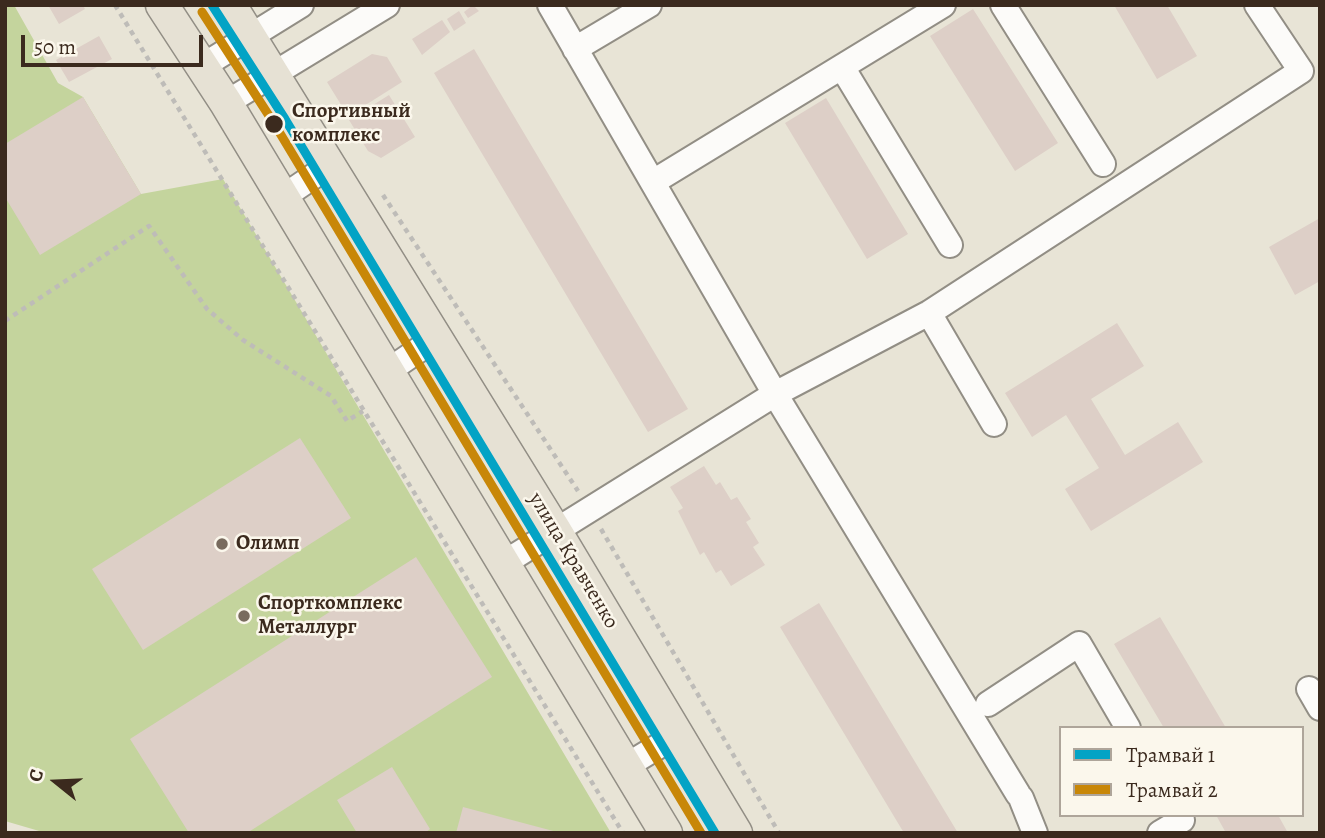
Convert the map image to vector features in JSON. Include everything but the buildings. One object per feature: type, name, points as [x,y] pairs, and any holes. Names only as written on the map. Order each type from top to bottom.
[{"type":"main road","points":[[162,5],[226,103],[666,833]]},
{"type":"main road","name":"улица Кравченко","points":[[230,5],[554,529],[736,833]]},
{"type":"street","points":[[201,67],[301,5]]},
{"type":"street","points":[[226,103],[387,5]]},
{"type":"street","points":[[550,5],[775,394],[1019,796],[1035,833]]},
{"type":"street","points":[[575,49],[649,5]]},
{"type":"street","points":[[653,182],[943,5]]},
{"type":"street","points":[[1003,5],[1103,164]]},
{"type":"street","points":[[504,563],[554,529],[775,394],[929,313],[1301,71],[1257,5]]},
{"type":"street","points":[[842,66],[950,245]]},
{"type":"street","points":[[283,197],[330,165]]},
{"type":"street","points":[[929,313],[993,424]]},
{"type":"street","points":[[388,371],[436,338]]},
{"type":"street","points":[[988,704],[1079,644],[1127,726]]},
{"type":"street","points":[[626,766],[677,735]]},
{"type":"street","points":[[1160,833],[1184,823]]},
{"type":"path","points":[[115,5],[623,833]]},
{"type":"path","points":[[377,187],[589,508],[779,833]]},
{"type":"path","points":[[5,321],[149,226],[207,309],[243,340],[331,396],[347,421],[363,411]]},
{"type":"green space","name":"Спорткомплекс Металлург","points":[[5,5],[14,5],[58,83],[83,97],[141,194],[223,179],[611,833],[46,833],[5,821]]},
{"type":"tram line","name":"1","points":[[212,5],[285,119],[715,833]]},
{"type":"tram line","name":"2","points":[[202,12],[275,125],[701,833]]},
{"type":"place","name":"Спортивный комплекс","points":[[274,124]]},
{"type":"place","name":"Олимп","points":[[222,544]]},
{"type":"place","name":"Спорткомплекс Металлург","points":[[244,616]]}]
